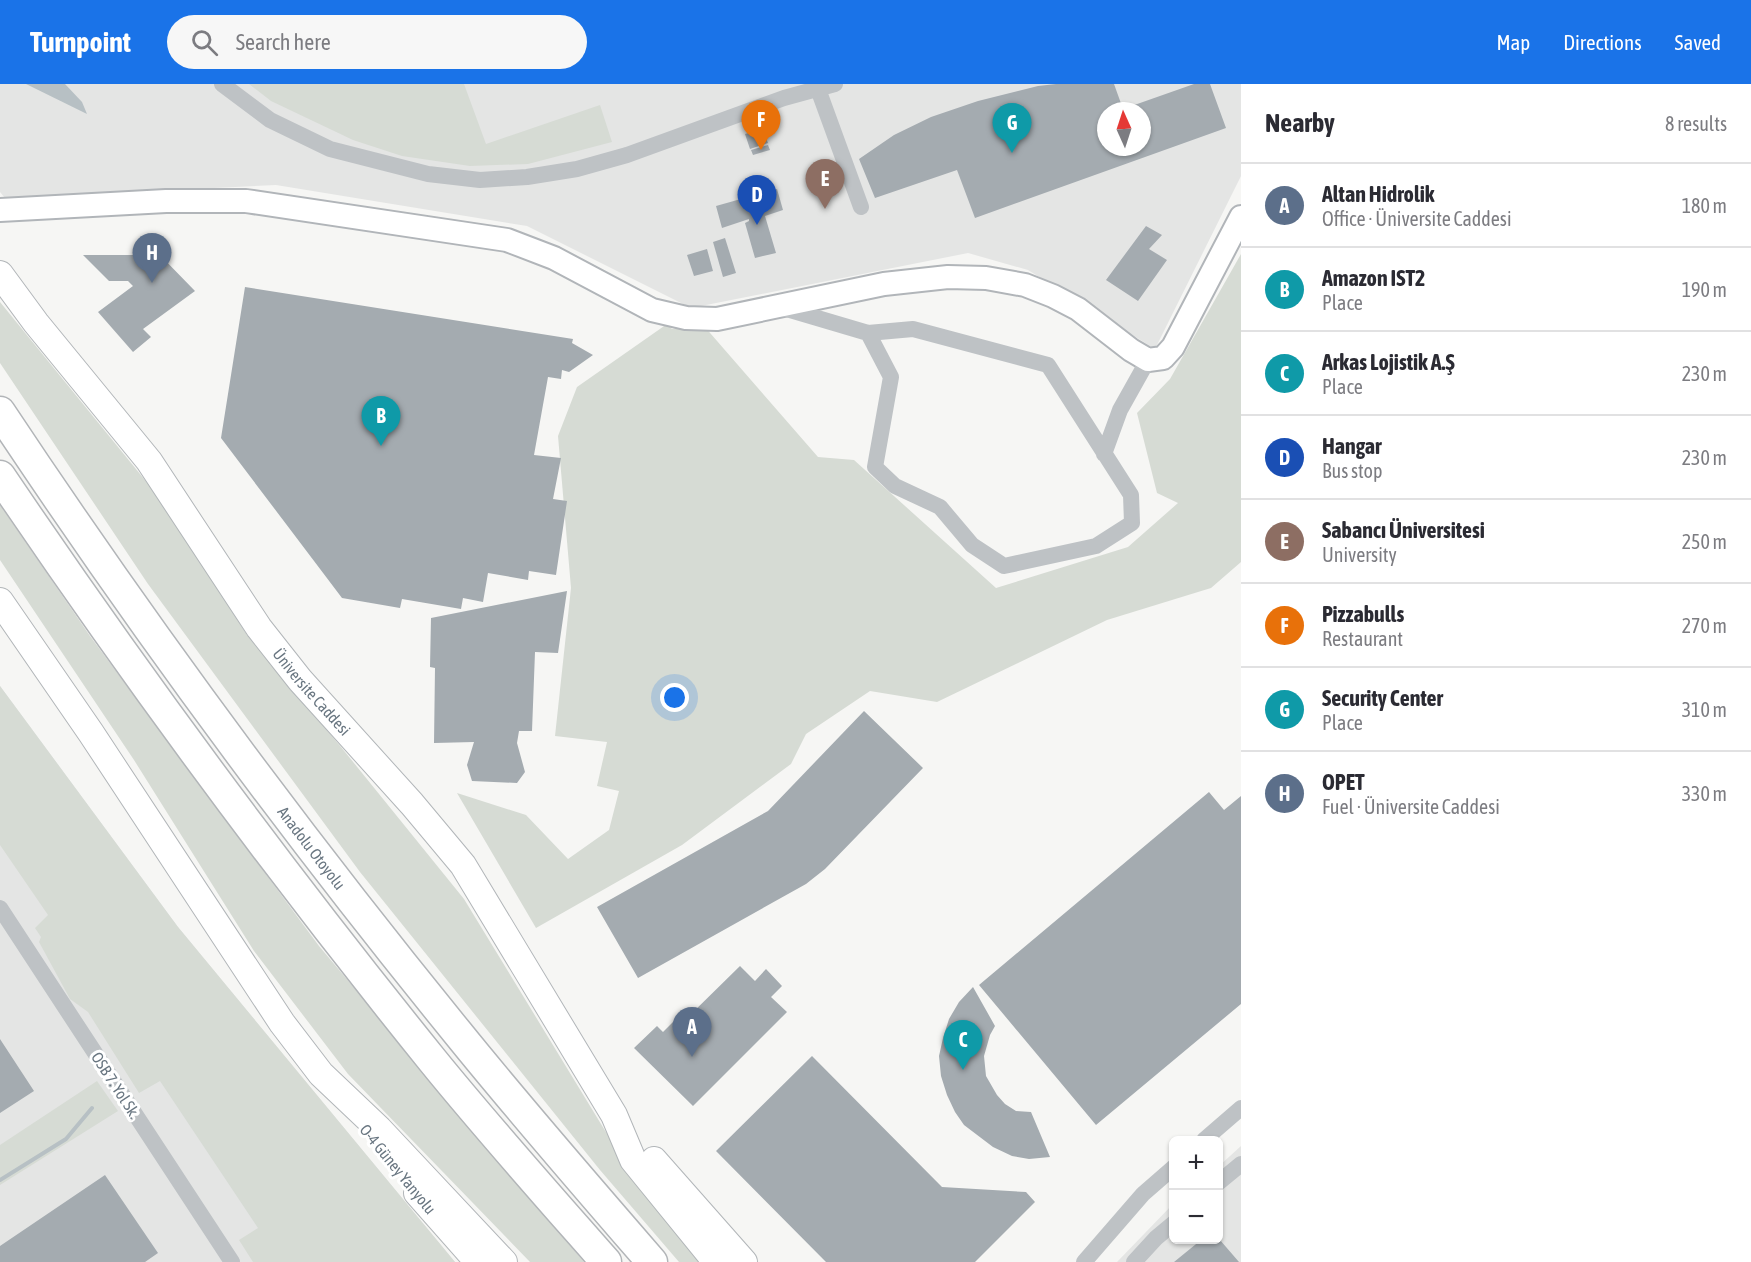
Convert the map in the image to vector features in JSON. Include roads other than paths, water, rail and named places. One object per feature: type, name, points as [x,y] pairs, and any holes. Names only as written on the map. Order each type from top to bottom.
[{"type":"highway","name":"Anadolu Otoyolu","points":[[0,412],[76,524],[212,714],[337,881],[473,1052],[652,1262]]},
{"type":"highway","points":[[0,476],[49,549],[206,767],[355,963],[442,1072],[606,1262]]},
{"type":"main road","name":"Üniversite Caddesi","points":[[1,274],[36,323],[149,461],[259,628],[300,680],[412,804],[463,865],[614,1115]]},
{"type":"main road","points":[[0,601],[91,733],[282,1023],[321,1074],[379,1129],[504,1262]]},
{"type":"main road","name":"O-4 Güney Yanyolu","points":[[321,1074],[431,1210],[478,1262]]},
{"type":"main road","points":[[614,1115],[633,1160],[716,1262]]},
{"type":"main road","points":[[614,1115],[744,1262]]},
{"type":"street","points":[[222,84],[270,120],[330,149],[428,174],[480,180],[537,175],[577,168],[627,155],[784,98],[835,84]]},
{"type":"street","points":[[818,89],[861,207]]},
{"type":"street","points":[[0,222],[10,209],[166,201],[246,201],[507,240],[554,258],[652,310],[686,318],[717,319],[884,284],[948,277],[986,278],[1025,285],[1053,296],[1078,309],[1131,350],[1148,360],[1163,358],[1173,347],[1241,217]]},
{"type":"street","points":[[779,306],[868,333],[913,329],[1048,365],[1131,495],[1132,523],[1096,546],[1004,566],[972,545],[940,507],[895,486],[875,466],[891,377],[868,333]]},
{"type":"street","points":[[1104,454],[1120,410],[1148,360]]},
{"type":"street","name":"OSB 7. Yol Sk.","points":[[0,908],[232,1262]]},
{"type":"street","points":[[1209,1136],[1241,1108]]},
{"type":"street","points":[[1223,1179],[1241,1164]]},
{"type":"street","points":[[1084,1262],[1143,1194],[1169,1171]]},
{"type":"street","points":[[1134,1262],[1169,1226]]},
{"type":"waterway","points":[[0,1180],[66,1139],[92,1108]]},
{"type":"place","name":"Pizzabulls","points":[[761,150]]},
{"type":"place","name":"Security Center","points":[[1012,153]]},
{"type":"place","name":"Sabancı Üniversitesi","points":[[825,209]]},
{"type":"place","name":"Hangar","points":[[757,225]]},
{"type":"place","name":"OPET","points":[[152,283]]},
{"type":"place","name":"Amazon IST2","points":[[381,446]]},
{"type":"place","name":"Altan Hidrolik","points":[[692,1057]]},
{"type":"place","name":"Arkas Lojistik A.Ş","points":[[963,1070]]}]
